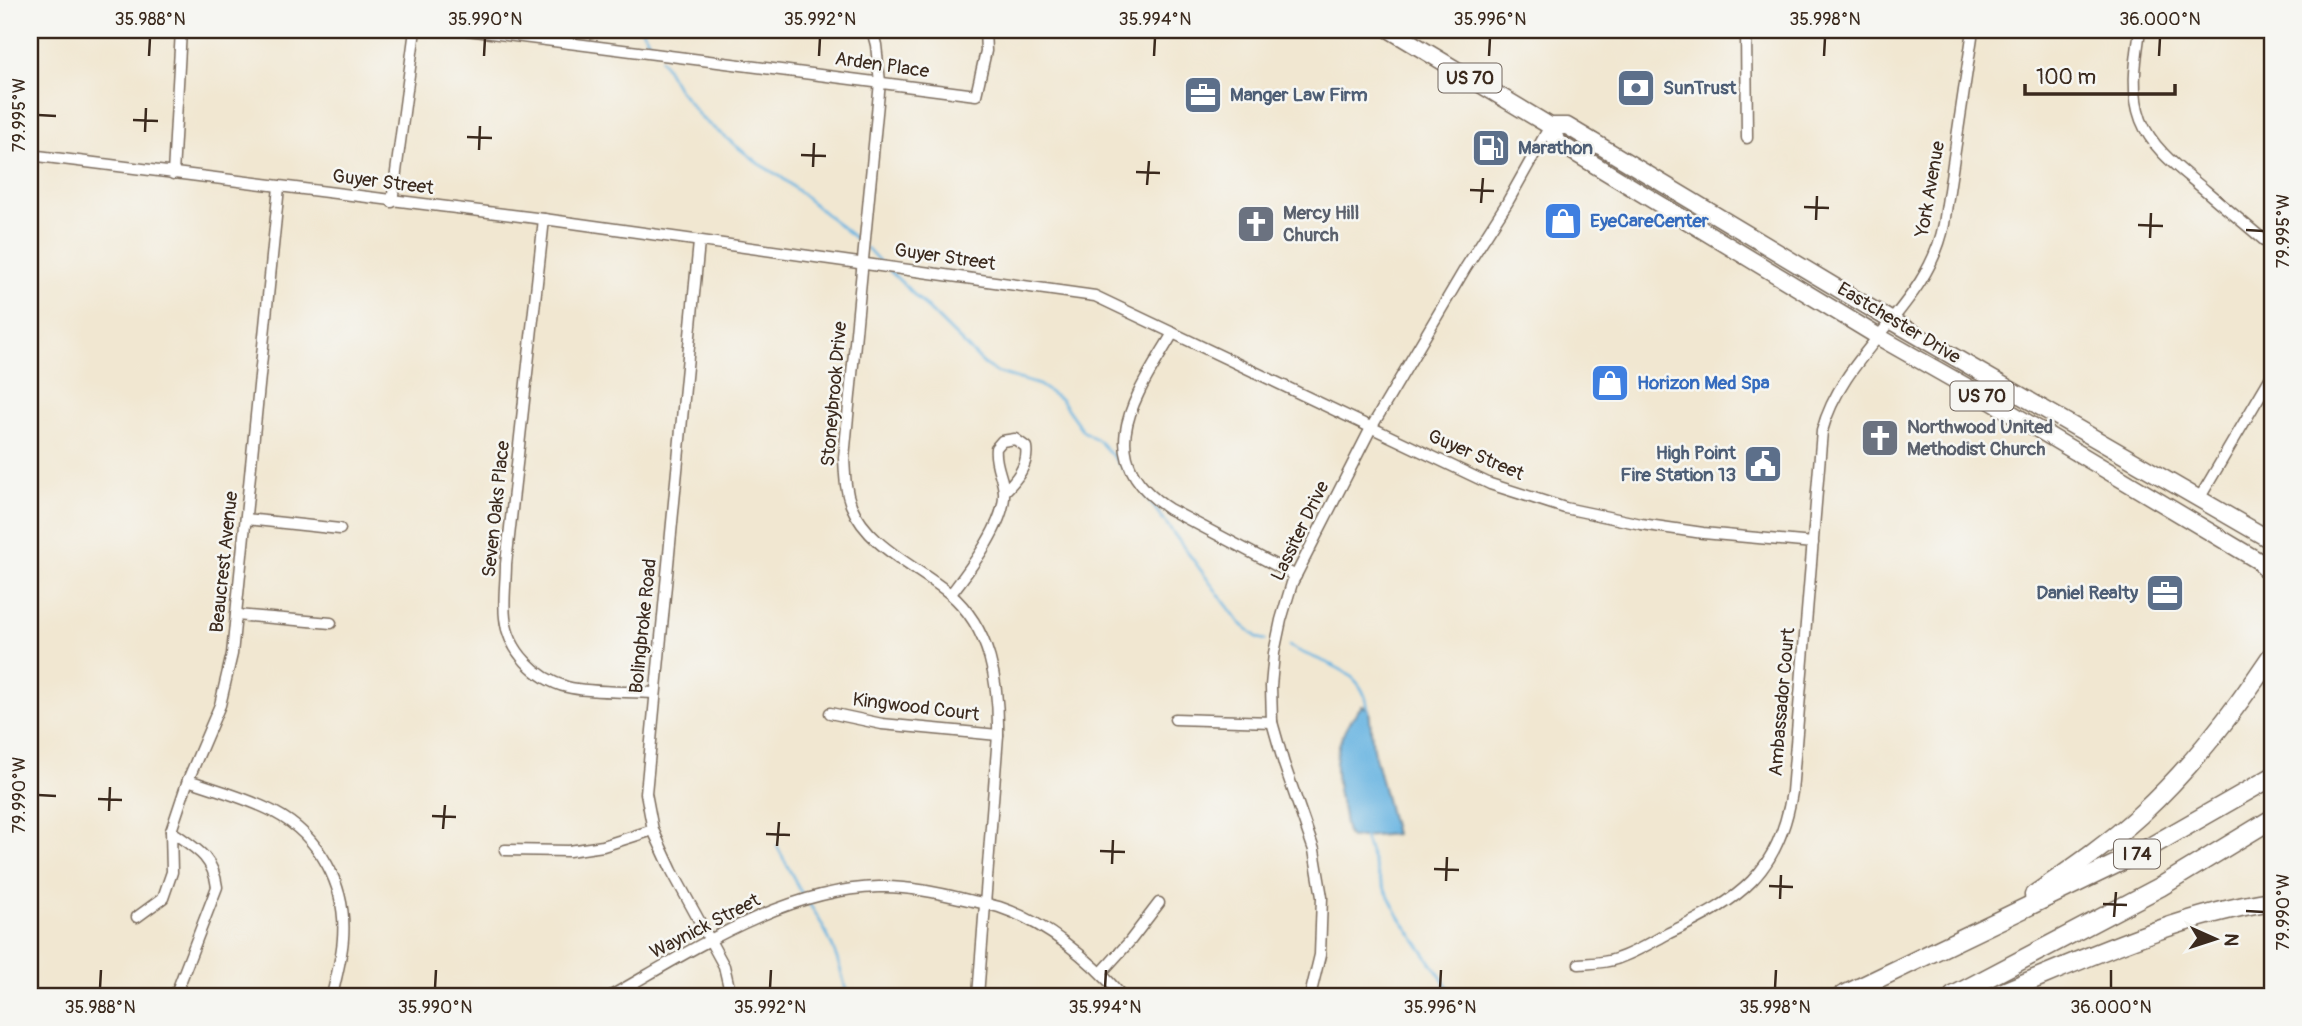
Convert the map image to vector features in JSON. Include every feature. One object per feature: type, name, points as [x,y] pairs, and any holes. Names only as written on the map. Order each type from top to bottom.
[{"type":"highway","points":[[1996,921],[2099,848],[2158,797],[2216,734],[2272,655]]},
{"type":"highway","name":"I 74","points":[[1842,996],[2085,881],[2272,777]]},
{"type":"highway","name":"I 74","points":[[1953,996],[2160,887],[2272,819]]},
{"type":"highway","points":[[1993,996],[2152,931],[2205,914],[2272,901]]},
{"type":"main road","name":"Eastchester Drive","points":[[1390,30],[1550,126],[1567,126],[1892,321],[2272,541]]},
{"type":"main road","name":"Eastchester Drive","points":[[1550,126],[1557,142],[2269,569]]},
{"type":"street","points":[[173,174],[181,30]]},
{"type":"street","points":[[392,202],[415,30]]},
{"type":"street","name":"Arden Place","points":[[467,30],[976,95],[986,51],[985,30]]},
{"type":"street","name":"Stoneybrook Drive","points":[[872,30],[880,82],[844,457],[846,486],[851,506],[866,530],[891,552],[951,594],[983,639],[994,670],[999,700],[998,734],[978,996]]},
{"type":"street","points":[[1745,30],[1747,138]]},
{"type":"street","name":"York Avenue","points":[[1879,337],[1926,274],[1941,240],[1973,30]]},
{"type":"street","points":[[2140,30],[2134,81],[2136,104],[2141,121],[2153,142],[2169,159],[2272,247]]},
{"type":"street","name":"Lassiter Drive","points":[[1310,996],[1321,945],[1320,883],[1314,850],[1272,722],[1274,653],[1282,620],[1296,576],[1371,428],[1507,203],[1550,126]]},
{"type":"street","name":"Guyer Street","points":[[30,155],[544,219],[1095,296],[1482,481],[1565,508],[1675,529],[1813,543]]},
{"type":"street","name":"Beaucrest Avenue","points":[[137,918],[163,898],[172,872],[171,831],[188,780],[220,705],[232,654],[279,187]]},
{"type":"street","name":"Seven Oaks Place","points":[[544,219],[506,564],[505,619],[512,644],[522,658],[551,681],[568,687],[654,693]]},
{"type":"street","name":"Bolingbroke Road","points":[[699,242],[646,793],[653,830],[672,871],[724,966],[731,996]]},
{"type":"street","points":[[1173,333],[1128,415],[1125,447],[1134,474],[1150,496],[1169,509],[1296,576]]},
{"type":"street","name":"Ambassador Court","points":[[1579,964],[1616,959],[1721,908],[1754,879],[1776,849],[1792,792],[1820,447],[1826,415],[1844,380],[1879,337]]},
{"type":"street","points":[[2199,499],[2272,375]]},
{"type":"street","points":[[951,594],[992,533],[1004,492],[1027,457],[1026,447],[1015,439],[1002,441],[996,448],[996,464],[1004,492]]},
{"type":"street","points":[[246,519],[340,529]]},
{"type":"street","points":[[236,615],[331,624]]},
{"type":"street","name":"Kingwood Court","points":[[830,713],[882,724],[998,734]]},
{"type":"street","points":[[1175,719],[1272,722]]},
{"type":"street","points":[[188,780],[276,813],[302,831],[317,848],[336,884],[343,911],[343,938],[332,996]]},
{"type":"street","points":[[505,850],[569,851],[603,846],[653,830]]},
{"type":"street","points":[[171,831],[190,843],[209,861],[215,872],[217,887],[175,996]]},
{"type":"street","name":"Waynick Street","points":[[611,996],[743,923],[829,894],[878,887],[931,892],[1000,907],[1070,946],[1102,972],[1122,996]]},
{"type":"street","points":[[1102,972],[1159,903]]},
{"type":"water","points":[[1362,706],[1369,709],[1373,749],[1395,834],[1350,838],[1339,796],[1337,756],[1345,731]]},
{"type":"waterway","points":[[642,30],[655,50]]},
{"type":"waterway","points":[[661,59],[677,87],[701,118],[759,164],[781,177],[862,244]]},
{"type":"waterway","points":[[867,248],[882,264]]},
{"type":"waterway","points":[[890,271],[985,365],[996,372],[1039,385],[1061,400],[1083,431],[1099,441],[1128,473]]},
{"type":"waterway","points":[[1145,495],[1240,623],[1258,638],[1265,640]]},
{"type":"waterway","points":[[1289,646],[1349,675],[1365,695],[1368,710]]},
{"type":"waterway","points":[[1364,836],[1380,880],[1399,916],[1454,996]]},
{"type":"waterway","points":[[777,846],[803,896]]},
{"type":"waterway","points":[[807,901],[832,946],[847,996]]},
{"type":"place","name":"SunTrust","points":[[1636,88]]},
{"type":"place","name":"Manger Law Firm","points":[[1203,95]]},
{"type":"place","name":"Marathon","points":[[1491,148]]},
{"type":"place","name":"EyeCareCenter","points":[[1563,221]]},
{"type":"place","name":"Mercy Hill Church","points":[[1256,224]]},
{"type":"place","name":"Horizon Med Spa","points":[[1610,383]]},
{"type":"place","name":"Northwood United Methodist Church","points":[[1880,438]]},
{"type":"place","name":"High Point Fire Station 13","points":[[1763,464]]},
{"type":"place","name":"Daniel Realty","points":[[2165,593]]}]
